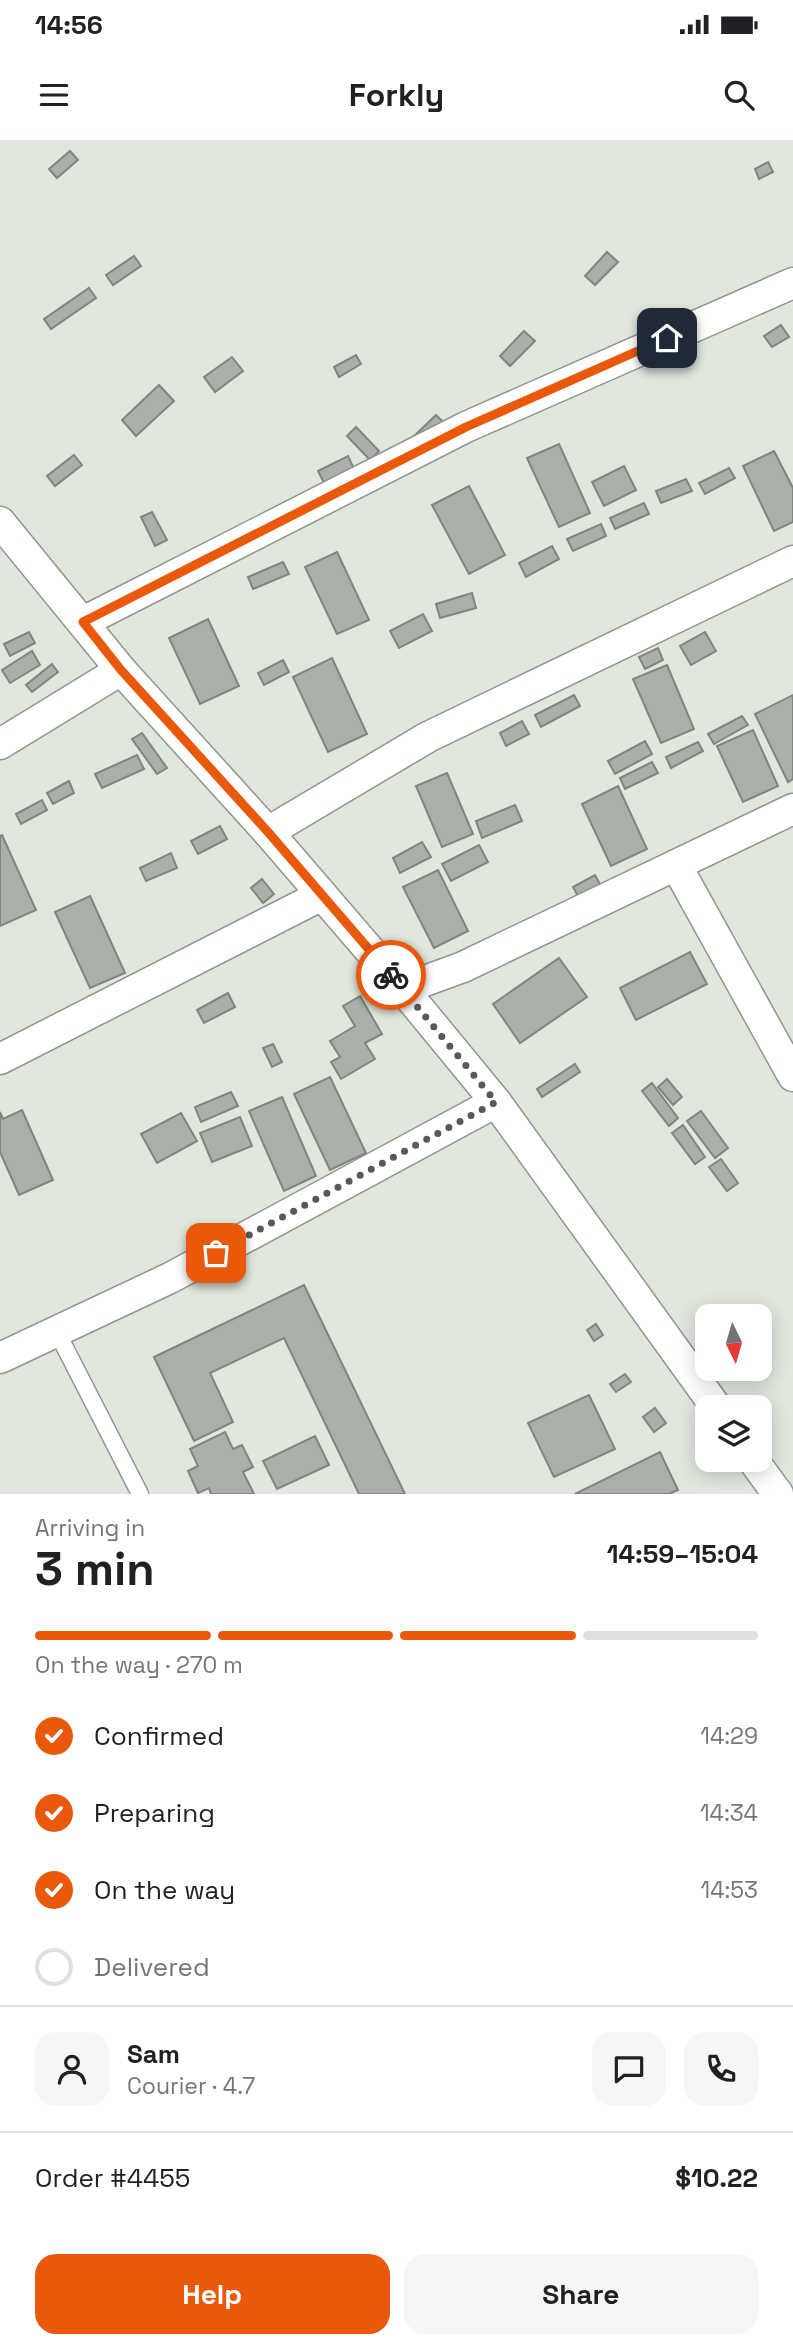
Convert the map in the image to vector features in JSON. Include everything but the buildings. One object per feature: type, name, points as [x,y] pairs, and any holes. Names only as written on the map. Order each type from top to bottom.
[{"type":"street","points":[[83,622],[466,427],[793,283]]},
{"type":"street","points":[[0,522],[121,670],[268,832],[496,1102],[707,1395]]},
{"type":"street","points":[[268,832],[428,737],[793,561]]},
{"type":"street","points":[[0,744],[121,670]]},
{"type":"street","points":[[403,989],[463,967],[793,809]]},
{"type":"street","points":[[676,865],[793,1076]]},
{"type":"street","points":[[0,1059],[322,895]]},
{"type":"street","points":[[0,1358],[170,1278],[496,1102]]},
{"type":"street","points":[[762,1472],[778,1494]]},
{"type":"lane","points":[[57,1332],[140,1494]]},
{"type":"way so far","points":[[216,1253],[496,1102],[391,975]]},
{"type":"route","points":[[391,975],[268,832],[121,670],[83,622],[466,427],[667,338]]}]
